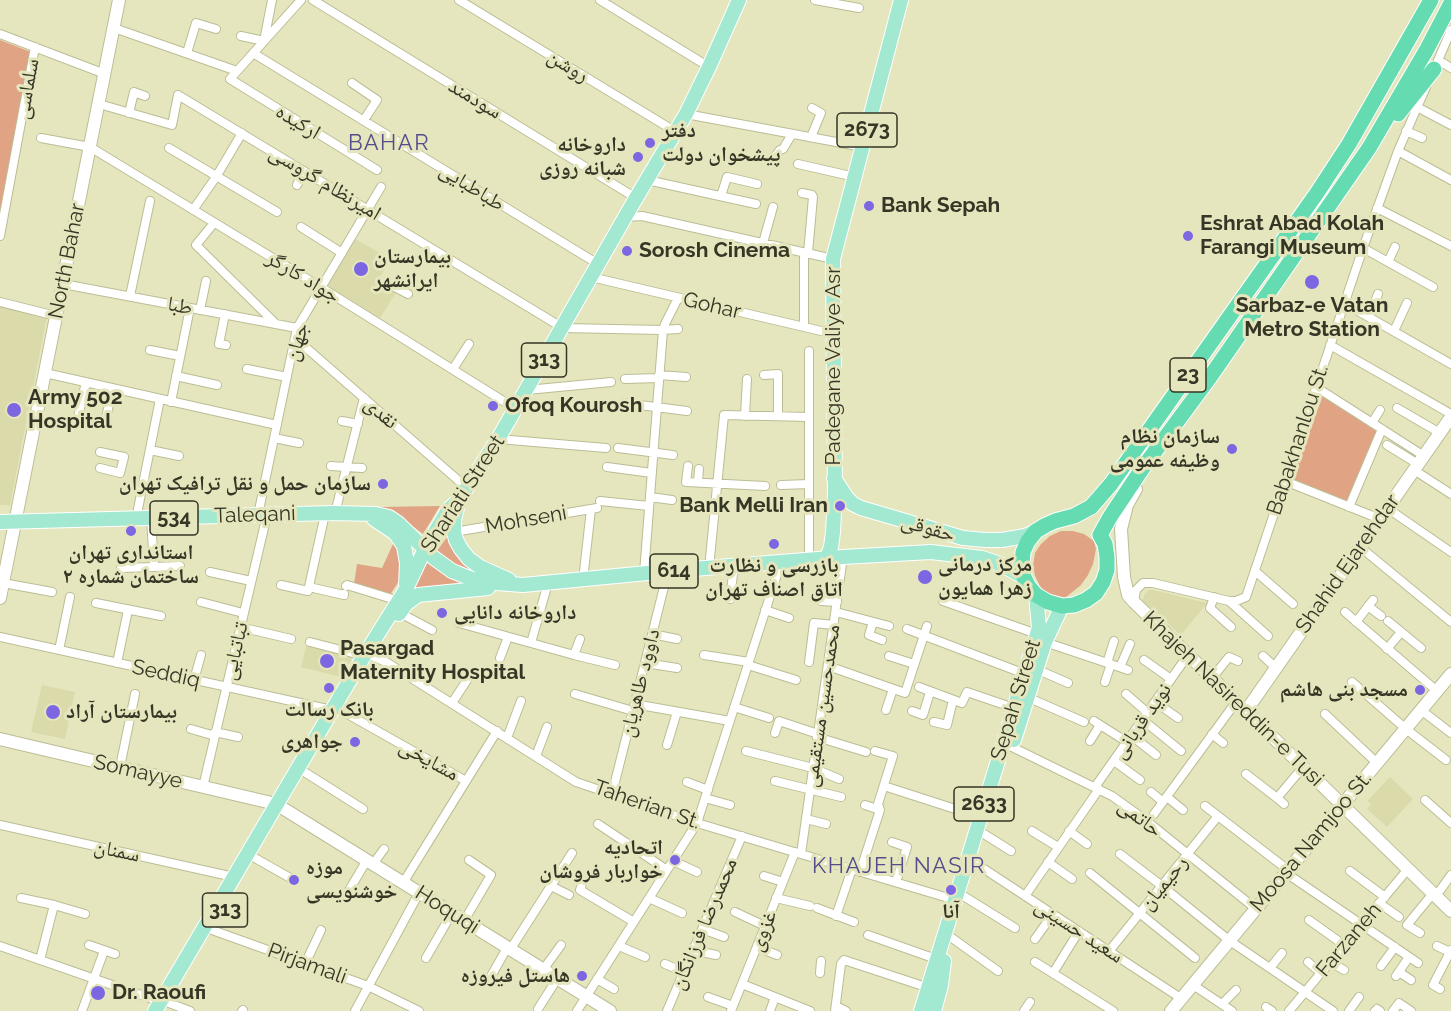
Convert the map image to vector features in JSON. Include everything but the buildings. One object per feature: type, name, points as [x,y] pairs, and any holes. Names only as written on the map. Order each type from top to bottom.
[{"type":"highway","name":"23","points":[[1036,531],[1091,507],[1111,484],[1349,144],[1431,0]]},
{"type":"highway","name":"23","points":[[1062,606],[1074,605],[1096,593],[1107,570],[1105,544],[1100,535],[1110,517],[1369,148],[1451,3]]},
{"type":"highway","points":[[1369,148],[1443,67]]},
{"type":"highway","points":[[1036,531],[1023,552],[1024,577],[1036,595],[1062,606]]},
{"type":"main road","name":"North Bahar","points":[[0,598],[119,0]]},
{"type":"main road","name":"Shariati Street","points":[[162,1007],[234,877],[280,806],[369,657],[401,601],[425,549],[448,510],[459,500],[498,439],[676,132],[739,0]]},
{"type":"main road","name":"Padegane Valiye Asr","points":[[825,560],[831,546],[833,532],[833,259],[901,0]]},
{"type":"main road","name":"Shahid Ejarehdar","points":[[1246,711],[1447,425]]},
{"type":"main road","name":"Khajeh Nasireddin-e Tusi","points":[[1158,448],[1127,505],[1121,529],[1124,577],[1128,594],[1433,896],[1451,911]]},
{"type":"main road","name":"حقوقی","points":[[834,478],[847,498],[861,508],[963,538],[1002,540],[1025,536],[1036,531]]},
{"type":"main road","points":[[459,500],[455,513],[454,532],[465,555],[489,572],[524,585]]},
{"type":"main road","name":"Taleqani","points":[[0,522],[364,513],[383,515],[394,520],[425,549]]},
{"type":"main road","points":[[364,513],[395,533],[404,546],[407,563],[401,601]]},
{"type":"main road","name":"614","points":[[425,549],[443,565],[472,579],[488,583],[524,585],[668,571],[931,552],[981,558],[1000,564],[1024,577]]},
{"type":"main road","name":"Shariati Street","points":[[401,601],[407,603],[418,595],[524,585]]},
{"type":"main road","name":"Sepah Street","points":[[1036,595],[1041,638]]},
{"type":"main road","name":"Sepah Street","points":[[928,1011],[940,960],[952,938],[980,817],[1014,708],[1031,671],[1041,638],[1062,606]]},
{"type":"main road","name":"Sepah Street","points":[[921,1011],[960,898],[975,863],[1028,697],[1031,671]]},
{"type":"main road","name":"Moosa Namjoo St.","points":[[1171,1011],[1450,677]]},
{"type":"main road","name":"Shariati Street","points":[[162,1007],[255,858],[280,806],[306,773],[337,711]]},
{"type":"main road","name":"Somayye","points":[[0,739],[280,806]]},
{"type":"main road","name":"Hoquqi","points":[[280,806],[610,1011]]},
{"type":"main road","name":"2633","points":[[915,1011],[923,986],[940,960]]},
{"type":"main road","name":"2633","points":[[934,1011],[942,985],[940,960]]},
{"type":"street","points":[[264,41],[272,0]]},
{"type":"street","points":[[289,0],[300,2]]},
{"type":"street","name":"سودمند","points":[[313,0],[636,198]]},
{"type":"street","name":"روشن","points":[[459,0],[676,132]]},
{"type":"street","points":[[600,0],[709,67]]},
{"type":"street","points":[[815,0],[859,8]]},
{"type":"street","points":[[114,28],[237,71],[300,2]]},
{"type":"street","points":[[187,53],[196,23],[216,29]]},
{"type":"street","name":"Babakhanlou St.","points":[[1229,601],[1236,602],[1246,597],[1377,208],[1417,107],[1443,67],[1451,30]]},
{"type":"street","points":[[0,34],[105,74]]},
{"type":"street","points":[[240,36],[264,41]]},
{"type":"street","name":"سلماسی","points":[[0,237],[35,47]]},
{"type":"street","name":"طباطبایی","points":[[253,53],[598,264]]},
{"type":"street","name":"ارکیده","points":[[237,71],[230,79],[377,170]]},
{"type":"street","points":[[352,83],[377,100],[363,120]]},
{"type":"street","points":[[129,113],[134,92],[145,96]]},
{"type":"street","name":"امیرنظام گروسی","points":[[99,104],[172,125],[178,95],[563,328]]},
{"type":"street","points":[[1417,107],[1451,125]]},
{"type":"street","points":[[812,108],[821,113],[812,137]]},
{"type":"street","points":[[686,114],[863,147]]},
{"type":"street","points":[[1406,131],[1422,138]]},
{"type":"street","points":[[193,210],[242,133]]},
{"type":"street","points":[[774,158],[792,134]]},
{"type":"street","points":[[41,138],[90,147]]},
{"type":"street","name":"جواد کارگر","points":[[90,147],[516,409]]},
{"type":"street","points":[[169,148],[277,212]]},
{"type":"street","points":[[1398,151],[1450,178]]},
{"type":"street","points":[[798,165],[855,177]]},
{"type":"street","points":[[297,185],[304,171]]},
{"type":"street","points":[[721,196],[727,177],[757,184]]},
{"type":"street","points":[[647,180],[756,204]]},
{"type":"street","name":"جهان","points":[[262,515],[274,438],[296,333],[381,187]]},
{"type":"street","points":[[802,193],[813,197],[805,254],[804,327]]},
{"type":"street","points":[[130,296],[150,201]]},
{"type":"street","points":[[763,243],[773,207]]},
{"type":"street","points":[[1377,208],[1451,246]]},
{"type":"street","points":[[626,217],[642,216],[833,259]]},
{"type":"street","points":[[214,222],[196,245],[276,324]]},
{"type":"street","points":[[301,227],[342,253]]},
{"type":"street","points":[[1388,262],[1395,247]]},
{"type":"street","points":[[1363,248],[1433,287]]},
{"type":"street","name":"Gohar","points":[[591,277],[834,334]]},
{"type":"street","points":[[200,310],[206,281]]},
{"type":"street","name":"طبا","points":[[63,284],[276,324],[296,333]]},
{"type":"street","points":[[389,284],[408,294]]},
{"type":"street","points":[[1369,317],[1378,294]]},
{"type":"street","points":[[644,573],[663,330],[678,298]]},
{"type":"street","points":[[0,302],[56,316]]},
{"type":"street","points":[[1394,331],[1407,303]]},
{"type":"street","points":[[1351,307],[1451,364]]},
{"type":"street","points":[[171,402],[189,308]]},
{"type":"street","points":[[225,314],[219,344],[226,345]]},
{"type":"street","points":[[563,328],[663,330],[678,328]]},
{"type":"street","name":"نقدی","points":[[296,333],[364,398],[467,488]]},
{"type":"street","points":[[453,369],[469,344]]},
{"type":"street","points":[[1330,345],[1447,425]]},
{"type":"street","points":[[150,350],[180,356]]},
{"type":"street","points":[[809,351],[809,561]]},
{"type":"street","points":[[247,369],[287,378]]},
{"type":"street","points":[[45,373],[277,425]]},
{"type":"street","points":[[764,375],[778,374],[778,417]]},
{"type":"street","points":[[176,376],[217,385]]},
{"type":"street","points":[[625,379],[659,376],[687,377]]},
{"type":"street","points":[[745,416],[747,380]]},
{"type":"street","points":[[527,390],[610,381]]},
{"type":"street","points":[[78,417],[86,382]]},
{"type":"street","points":[[1316,387],[1382,429],[1451,494]]},
{"type":"street","points":[[105,421],[113,389]]},
{"type":"street","points":[[280,585],[308,591],[330,513],[347,467],[364,398]]},
{"type":"street","points":[[136,519],[160,399]]},
{"type":"street","points":[[624,403],[687,411]]},
{"type":"street","points":[[1397,408],[1447,425]]},
{"type":"street","points":[[1372,423],[1380,410]]},
{"type":"street","points":[[709,568],[724,415],[809,417]]},
{"type":"street","points":[[342,420],[358,424]]},
{"type":"street","points":[[1349,507],[1382,429]]},
{"type":"street","points":[[274,438],[299,443]]},
{"type":"street","points":[[498,439],[606,448]]},
{"type":"street","points":[[1387,445],[1419,463]]},
{"type":"street","points":[[618,448],[673,455]]},
{"type":"street","points":[[150,450],[179,456]]},
{"type":"street","points":[[100,452],[124,457],[120,473],[100,468]]},
{"type":"street","points":[[331,466],[362,468]]},
{"type":"street","points":[[688,466],[686,482],[765,486]]},
{"type":"street","points":[[607,467],[652,473]]},
{"type":"street","points":[[698,482],[699,470]]},
{"type":"street","points":[[1284,481],[1349,507],[1383,513],[1451,552]]},
{"type":"street","points":[[781,485],[809,484]]},
{"type":"street","name":"Mohseni","points":[[454,532],[596,506],[672,500]]},
{"type":"street","points":[[583,580],[596,506]]},
{"type":"street","name":"تباتبایی","points":[[202,787],[251,582],[262,515]]},
{"type":"street","points":[[151,518],[154,567]]},
{"type":"street","points":[[1365,552],[1451,622]]},
{"type":"street","name":"محمدحسین مستقیمی","points":[[798,853],[806,819],[843,557]]},
{"type":"street","points":[[577,1011],[697,823],[781,562]]},
{"type":"street","points":[[121,568],[180,566]]},
{"type":"street","points":[[730,599],[734,566]]},
{"type":"street","name":"داوود طاهریان","points":[[612,794],[637,708],[645,663],[668,571]]},
{"type":"street","points":[[1255,571],[1293,604]]},
{"type":"street","points":[[210,572],[251,582]]},
{"type":"street","points":[[3,583],[52,592]]},
{"type":"street","points":[[531,643],[548,583]]},
{"type":"street","points":[[1134,602],[1136,590],[1143,583],[1153,583],[1214,597],[1229,601],[1268,636]]},
{"type":"street","points":[[309,587],[344,595],[346,585],[401,601],[432,630]]},
{"type":"street","points":[[59,650],[70,597]]},
{"type":"street","points":[[1214,597],[1210,608],[1232,627]]},
{"type":"street","points":[[821,601],[837,602]]},
{"type":"street","points":[[943,601],[1124,669],[1130,644]]},
{"type":"street","points":[[201,602],[243,613]]},
{"type":"street","points":[[96,603],[161,616]]},
{"type":"street","points":[[1356,622],[1371,603],[1384,619],[1421,648]]},
{"type":"street","points":[[117,663],[128,610]]},
{"type":"street","points":[[765,610],[789,618]]},
{"type":"street","points":[[836,612],[889,626]]},
{"type":"street","points":[[1345,612],[1437,691]]},
{"type":"street","points":[[873,622],[869,634],[882,640]]},
{"type":"street","points":[[459,623],[615,665]]},
{"type":"street","points":[[809,662],[814,623],[834,625]]},
{"type":"street","points":[[828,666],[905,693],[927,626]]},
{"type":"street","points":[[240,627],[291,639]]},
{"type":"street","points":[[907,629],[1068,683]]},
{"type":"street","points":[[1388,649],[1401,632]]},
{"type":"street","points":[[652,634],[677,639]]},
{"type":"street","name":"Seddiq","points":[[0,637],[337,711]]},
{"type":"street","points":[[500,658],[508,637]]},
{"type":"street","points":[[574,655],[580,639]]},
{"type":"street","points":[[1105,682],[1114,641]]},
{"type":"street","name":"Taherian St.","points":[[310,642],[386,662],[576,782],[697,823],[896,882],[960,898],[1015,928]]},
{"type":"street","name":"نوید قربانی","points":[[1025,896],[1114,761],[1188,655]]},
{"type":"street","points":[[194,680],[201,656]]},
{"type":"street","points":[[704,656],[748,663],[796,680]]},
{"type":"street","points":[[889,656],[914,664]]},
{"type":"street","points":[[1263,656],[1276,668]]},
{"type":"street","points":[[1212,678],[1229,657],[1238,661]]},
{"type":"street","points":[[1144,660],[1171,679]]},
{"type":"street","points":[[645,663],[677,668]]},
{"type":"street","points":[[452,704],[469,677]]},
{"type":"street","points":[[1352,682],[1446,760]]},
{"type":"street","points":[[919,687],[962,703],[967,692],[1014,708]]},
{"type":"street","points":[[886,710],[894,689]]},
{"type":"street","points":[[912,711],[923,715],[930,692]]},
{"type":"street","points":[[120,767],[135,694]]},
{"type":"street","points":[[575,694],[637,708],[730,721]]},
{"type":"street","points":[[1126,694],[1181,751]]},
{"type":"street","points":[[1028,697],[1093,722],[1156,755]]},
{"type":"street","points":[[507,738],[521,700]]},
{"type":"street","points":[[934,722],[947,725],[953,700]]},
{"type":"street","points":[[1155,702],[1178,718]]},
{"type":"street","points":[[1154,814],[1236,702]]},
{"type":"street","points":[[734,707],[769,718]]},
{"type":"street","points":[[1421,710],[1451,733]]},
{"type":"street","name":"مشایخی","points":[[337,711],[466,781],[497,732]]},
{"type":"street","points":[[667,745],[677,712]]},
{"type":"street","points":[[1325,714],[1377,763]]},
{"type":"street","points":[[775,733],[779,722],[893,756],[878,804],[880,810],[836,916]]},
{"type":"street","points":[[1090,741],[1093,722]]},
{"type":"street","points":[[536,756],[547,727]]},
{"type":"street","points":[[191,729],[238,737]]},
{"type":"street","points":[[1212,734],[1223,743]]},
{"type":"street","name":"حاتمی","points":[[1012,747],[1097,788],[1130,808],[1256,909]]},
{"type":"street","points":[[746,751],[813,768],[838,778]]},
{"type":"street","points":[[1114,761],[1140,780]]},
{"type":"street","points":[[1277,798],[1303,767]]},
{"type":"street","points":[[306,773],[363,809]]},
{"type":"street","points":[[1246,774],[1284,804]]},
{"type":"street","points":[[403,883],[466,781]]},
{"type":"street","points":[[775,781],[841,797]]},
{"type":"street","points":[[687,782],[730,805]]},
{"type":"street","points":[[884,786],[980,817]]},
{"type":"street","points":[[1151,792],[1184,810]]},
{"type":"street","points":[[1425,800],[1451,823]]},
{"type":"street","points":[[865,805],[880,810]]},
{"type":"street","points":[[1205,806],[1287,872],[1418,963]]},
{"type":"street","name":"رحیمیان","points":[[1110,950],[1218,816]]},
{"type":"street","points":[[806,819],[826,824]]},
{"type":"street","points":[[598,824],[667,870]]},
{"type":"street","name":"سمنان","points":[[0,825],[234,877]]},
{"type":"street","points":[[1032,831],[1058,848]]},
{"type":"street","points":[[1069,831],[1087,844]]},
{"type":"street","points":[[984,834],[1011,851]]},
{"type":"street","name":"محمدرضا فرزانگان","points":[[667,1011],[742,836]]},
{"type":"street","points":[[892,842],[907,847],[896,882]]},
{"type":"street","points":[[348,892],[370,862],[384,849]]},
{"type":"street","points":[[490,978],[572,853]]},
{"type":"street","name":"غزوی","points":[[732,1008],[776,898],[798,853]]},
{"type":"street","points":[[1120,854],[1230,941],[1333,1011]]},
{"type":"street","points":[[255,858],[292,879]]},
{"type":"street","points":[[464,921],[491,875],[469,860]]},
{"type":"street","points":[[673,861],[697,872]]},
{"type":"street","points":[[1048,862],[1072,879]]},
{"type":"street","name":"سعید حسینی","points":[[975,863],[1182,999]]},
{"type":"street","name":"Farzaneh","points":[[1289,1011],[1408,869]]},
{"type":"street","points":[[1350,871],[1399,917]]},
{"type":"street","points":[[566,872],[583,881],[580,890],[634,922]]},
{"type":"street","points":[[1090,873],[1195,958]]},
{"type":"street","points":[[1420,933],[1407,925],[1451,875]]},
{"type":"street","points":[[764,876],[783,882]]},
{"type":"street","points":[[551,886],[569,895]]},
{"type":"street","points":[[358,1010],[368,986],[419,893]]},
{"type":"street","points":[[21,898],[85,914]]},
{"type":"street","points":[[649,898],[682,913]]},
{"type":"street","points":[[776,898],[814,907],[854,922]]},
{"type":"street","points":[[40,960],[54,905]]},
{"type":"street","points":[[735,912],[765,926]]},
{"type":"street","points":[[426,958],[452,913]]},
{"type":"street","points":[[1035,939],[1053,914]]},
{"type":"street","points":[[1309,920],[1344,945]]},
{"type":"street","points":[[702,928],[724,937]]},
{"type":"street","name":"Pirjamali","points":[[212,930],[368,986],[419,1011]]},
{"type":"street","points":[[305,964],[321,930]]},
{"type":"street","points":[[1053,973],[1079,931]]},
{"type":"street","points":[[868,935],[940,960]]},
{"type":"street","points":[[952,938],[998,971]]},
{"type":"street","points":[[89,945],[115,954]]},
{"type":"street","points":[[543,970],[561,945]]},
{"type":"street","points":[[0,946],[94,979],[162,1007],[190,1011]]},
{"type":"street","points":[[618,946],[645,957]]},
{"type":"street","points":[[1437,946],[1450,955],[1433,985],[1440,989]]},
{"type":"street","points":[[757,947],[777,955]]},
{"type":"street","points":[[1381,966],[1395,947]]},
{"type":"street","points":[[693,950],[716,955]]},
{"type":"street","points":[[72,1007],[82,1011],[104,951]]},
{"type":"street","points":[[1270,968],[1282,952]]},
{"type":"street","points":[[1409,957],[1398,974],[1411,980]]},
{"type":"street","points":[[846,1011],[835,1009],[841,962],[844,960],[923,986]]},
{"type":"street","points":[[820,973],[821,961]]},
{"type":"street","points":[[1035,962],[1113,1011]]},
{"type":"street","points":[[1308,962],[1321,973]]},
{"type":"street","points":[[1330,962],[1344,970]]},
{"type":"street","points":[[665,964],[684,972]]},
{"type":"street","points":[[538,1009],[557,979]]},
{"type":"street","points":[[597,979],[614,989]]},
{"type":"street","points":[[742,984],[810,1011]]},
{"type":"street","points":[[1193,985],[1232,1011]]},
{"type":"street","points":[[1222,1004],[1236,990]]},
{"type":"street","points":[[708,997],[732,1008]]},
{"type":"street","points":[[770,1011],[775,997]]},
{"type":"street","points":[[1349,1011],[1359,997]]},
{"type":"street","points":[[1024,1011],[1030,1002]]},
{"type":"street","points":[[1393,1011],[1399,1003],[1411,1011]]},
{"type":"street","points":[[1375,1011],[1377,1009],[1380,1011]]},
{"type":"shaded area","points":[[0,40],[31,52],[0,220]]},
{"type":"shaded area","name":"بیمارستان ایرانشهر","points":[[355,239],[391,259],[378,280],[397,291],[380,318],[328,286]]},
{"type":"shaded area","name":"Army 502 Hospital","points":[[0,307],[47,316],[10,505],[0,505]]},
{"type":"shaded area","points":[[1323,395],[1379,432],[1347,504],[1291,482]]},
{"type":"shaded area","points":[[440,506],[423,534],[395,513],[378,507]]},
{"type":"shaded area","points":[[1061,531],[1084,534],[1094,541],[1096,549],[1093,564],[1081,585],[1065,598],[1057,600],[1048,595],[1040,586],[1033,565],[1035,553],[1041,544],[1050,536]]},
{"type":"shaded area","points":[[448,536],[458,556],[476,575],[462,570],[436,552]]},
{"type":"shaded area","points":[[393,544],[401,553],[402,576],[390,595],[354,584],[357,564],[382,568]]},
{"type":"shaded area","points":[[428,560],[452,577],[468,586],[408,593]]},
{"type":"shaded area","points":[[1149,590],[1207,603],[1181,635],[1143,601],[1144,595]]},
{"type":"shaded area","name":"Pasargad Maternity Hospital","points":[[307,644],[354,656],[341,677],[301,667]]},
{"type":"shaded area","name":"بیمارستان آراد","points":[[42,685],[75,692],[65,739],[31,732]]},
{"type":"shaded area","points":[[1390,777],[1413,799],[1387,827],[1367,809],[1371,804],[1367,801]]},
{"type":"place","name":"دفتر پیشخوان دولت","points":[[650,143]]},
{"type":"place","name":"داروخانه شبانه روزی","points":[[638,157]]},
{"type":"place","name":"Bank Sepah","points":[[869,206]]},
{"type":"place","name":"Eshrat Abad Kolah Farangi Museum","points":[[1188,236]]},
{"type":"place","name":"Sorosh Cinema","points":[[627,251]]},
{"type":"place","name":"بیمارستان ایرانشهر","points":[[361,269]]},
{"type":"place","name":"Sarbaz-e Vatan Metro Station","points":[[1312,282]]},
{"type":"place","name":"Ofoq Kourosh","points":[[493,406]]},
{"type":"place","name":"Army 502 Hospital","points":[[14,410]]},
{"type":"place","name":"سازمان نظام وظیفه عمومی","points":[[1232,449]]},
{"type":"place","name":"سازمان حمل و نقل ترافیک تهران","points":[[383,484]]},
{"type":"place","name":"Bank Melli Iran","points":[[840,506]]},
{"type":"place","name":"استانداری تهران ساختمان شماره ۲","points":[[131,531]]},
{"type":"place","name":"بازرسی و نظارت اتاق اصناف تهران","points":[[774,544]]},
{"type":"place","name":"مرکز درمانی زهرا همایون","points":[[925,577]]},
{"type":"place","name":"داروخانه دانایی","points":[[442,613]]},
{"type":"place","name":"Pasargad Maternity Hospital","points":[[327,661]]},
{"type":"place","name":"بانک رسالت","points":[[329,688]]},
{"type":"place","name":"مسجد بنی هاشم","points":[[1420,690]]},
{"type":"place","name":"بیمارستان آراد","points":[[53,712]]},
{"type":"place","name":"جواهری","points":[[355,742]]},
{"type":"place","name":"اتحادیه خواربار فروشان","points":[[675,860]]},
{"type":"place","name":"موزه خوشنویسی","points":[[294,880]]},
{"type":"place","name":"آنا","points":[[951,890]]},
{"type":"place","name":"هاستل فیروزه","points":[[582,976]]},
{"type":"place","name":"Dr. Raoufi","points":[[98,993]]},
{"type":"district","name":"BAHAR","points":[[389,143]]},
{"type":"district","name":"KHAJEH NASIR","points":[[899,866]]}]
